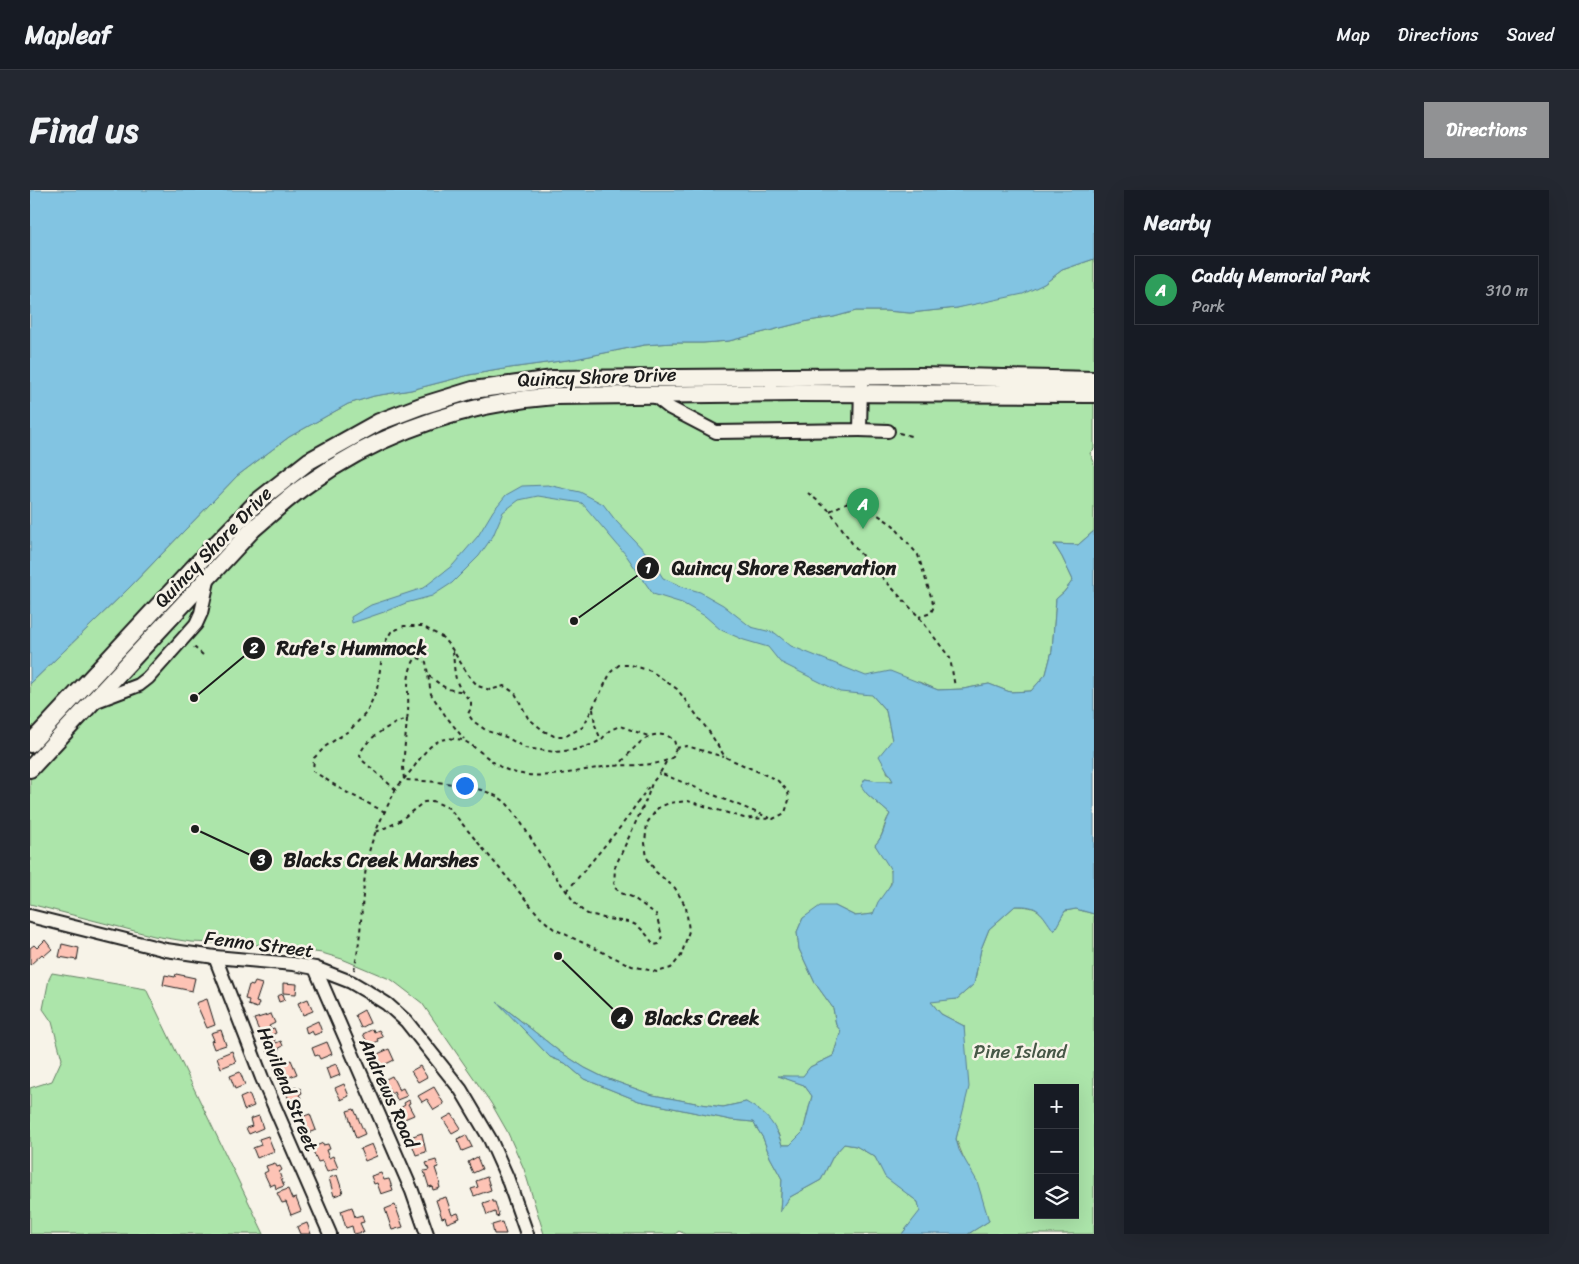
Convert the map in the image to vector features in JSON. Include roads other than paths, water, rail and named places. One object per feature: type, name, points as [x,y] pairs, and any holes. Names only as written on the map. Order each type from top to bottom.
[{"type":"main road","name":"Quincy Shore Drive","points":[[30,744],[197,564],[258,502],[309,461],[379,422],[421,406],[473,390],[553,379],[861,385],[1094,394]]},
{"type":"main road","name":"Quincy Shore Drive","points":[[30,769],[253,529],[308,483],[361,450],[423,423],[475,407],[530,398],[861,385],[1094,380]]},
{"type":"street","points":[[860,430],[861,385]]},
{"type":"street","points":[[652,394],[670,408],[716,432],[888,430]]},
{"type":"street","points":[[91,703],[139,685],[148,678],[196,624],[202,613],[209,576]]},
{"type":"street","name":"Fenno Street","points":[[30,916],[166,950],[315,968],[351,982],[387,1004],[406,1021],[461,1090],[490,1139],[507,1177],[527,1234]]},
{"type":"street","name":"Havilend Street","points":[[215,957],[262,1078],[330,1234]]},
{"type":"street","name":"Andrews Road","points":[[315,968],[412,1191],[427,1234]]},
{"type":"water","points":[[30,190],[1094,190],[1094,259],[1062,270],[1044,284],[1023,294],[957,308],[910,313],[856,311],[729,341],[644,345],[575,359],[469,375],[411,390],[374,396],[348,404],[289,437],[237,476],[129,588],[30,684]]},
{"type":"water","points":[[548,485],[580,492],[603,504],[616,521],[649,556],[663,578],[700,592],[723,605],[751,627],[775,633],[791,646],[866,676],[890,671],[938,690],[963,689],[989,684],[1010,692],[1031,691],[1046,674],[1052,651],[1056,599],[1073,580],[1054,544],[1078,545],[1094,531],[1094,914],[1076,909],[1065,911],[1054,931],[1042,914],[1035,908],[1015,906],[989,929],[981,949],[974,984],[957,999],[931,1002],[941,1014],[964,1026],[969,1087],[956,1139],[959,1150],[977,1181],[989,1221],[968,1234],[902,1234],[920,1211],[918,1202],[885,1177],[875,1157],[856,1146],[844,1144],[833,1156],[821,1180],[790,1197],[780,1212],[782,1179],[770,1157],[763,1138],[753,1122],[731,1120],[639,1101],[584,1079],[565,1063],[550,1057],[497,1002],[560,1052],[603,1077],[653,1095],[701,1104],[723,1107],[746,1102],[769,1119],[782,1145],[790,1145],[803,1132],[812,1096],[804,1085],[778,1076],[803,1076],[810,1067],[833,1056],[841,1031],[836,1025],[833,1008],[815,983],[799,949],[797,932],[803,918],[820,906],[835,906],[855,916],[873,914],[878,902],[891,884],[891,870],[875,845],[881,838],[890,814],[867,794],[861,786],[865,779],[893,781],[879,756],[892,740],[886,711],[872,695],[840,692],[780,662],[768,647],[744,640],[721,630],[705,616],[682,603],[653,594],[626,555],[582,503],[538,496],[519,500],[503,512],[493,536],[479,556],[452,583],[432,596],[406,603],[352,623],[351,617],[371,605],[423,588],[453,565],[478,536],[493,511],[506,495],[522,486]]},
{"type":"place","name":"Caddy Memorial Park","points":[[863,529]]},
{"type":"place","name":"Quincy Shore Reservation","points":[[574,621]]},
{"type":"place","name":"Rufe's Hummock","points":[[194,698]]},
{"type":"place","name":"Blacks Creek Marshes","points":[[195,829]]},
{"type":"place","name":"Blacks Creek","points":[[558,956]]},
{"type":"park label","name":"Pine Island","points":[[1020,1051]]}]
